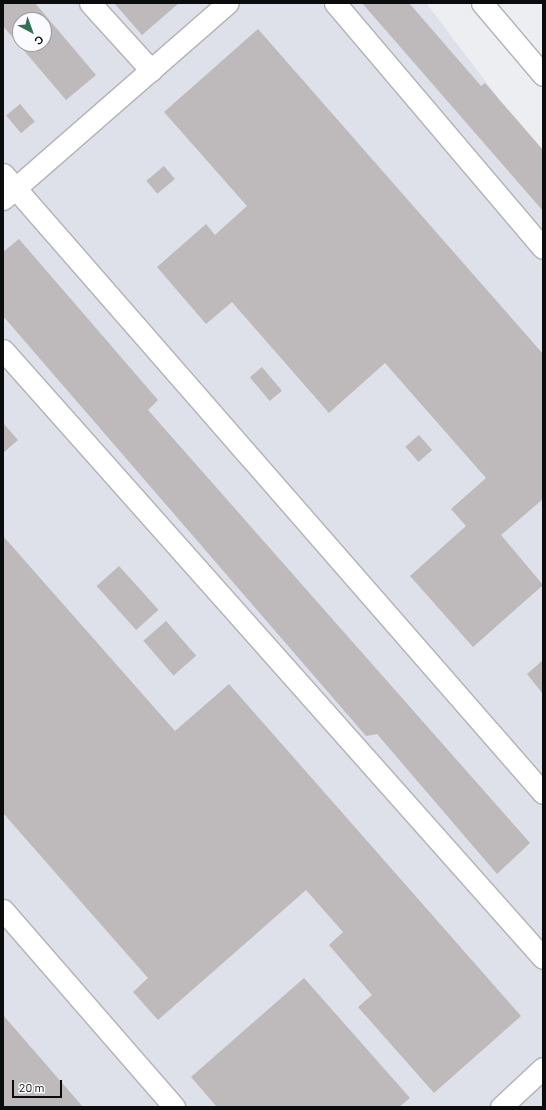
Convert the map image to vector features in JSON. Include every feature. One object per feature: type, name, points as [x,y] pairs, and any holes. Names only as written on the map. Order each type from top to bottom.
[{"type":"street","points":[[90,3],[151,70]]},
{"type":"street","points":[[228,3],[151,70],[7,187],[543,793]]},
{"type":"street","points":[[335,3],[543,248]]},
{"type":"street","points":[[482,3],[536,53],[543,74]]},
{"type":"street","points":[[3,350],[543,958]]},
{"type":"street","points":[[3,910],[174,1107]]},
{"type":"street","points":[[501,1107],[543,1068]]},
{"type":"shaded area","points":[[3,3],[426,3],[543,157],[543,1107],[3,1107]]},
{"type":"building","points":[[3,3],[35,3],[43,12],[12,12],[12,37],[3,26]]},
{"type":"building","points":[[114,3],[179,3],[142,35]]},
{"type":"building","points":[[362,3],[409,3],[481,86],[485,83],[543,150],[543,211]]},
{"type":"building","points":[[52,23],[96,75],[66,100],[25,52],[52,52]]},
{"type":"building","points":[[258,29],[543,354],[543,499],[501,535],[543,585],[473,647],[410,576],[466,526],[451,509],[486,478],[385,363],[329,413],[232,302],[206,324],[157,267],[206,224],[215,235],[247,206],[164,112]]},
{"type":"building","points":[[20,104],[35,122],[21,133],[6,116]]},
{"type":"building","points":[[164,166],[175,179],[157,194],[146,181]]},
{"type":"building","points":[[19,239],[158,400],[148,410],[530,843],[497,874],[377,734],[366,736],[3,316],[3,252]]},
{"type":"building","points":[[262,367],[282,391],[270,401],[250,377]]},
{"type":"building","points":[[3,423],[18,440],[3,453]]},
{"type":"building","points":[[419,435],[432,450],[419,462],[405,447]]},
{"type":"building","points":[[3,536],[175,731],[229,684],[521,1016],[434,1093],[358,1007],[372,995],[329,945],[343,932],[306,890],[158,1020],[133,992],[148,978],[3,813]]},
{"type":"building","points":[[119,566],[158,610],[136,630],[97,586]]},
{"type":"building","points":[[166,621],[196,656],[174,675],[143,641]]},
{"type":"building","points":[[543,660],[543,694],[527,674]]},
{"type":"building","points":[[304,978],[410,1098],[399,1107],[217,1107],[191,1077]]},
{"type":"building","points":[[3,1015],[83,1107],[3,1107]]}]
